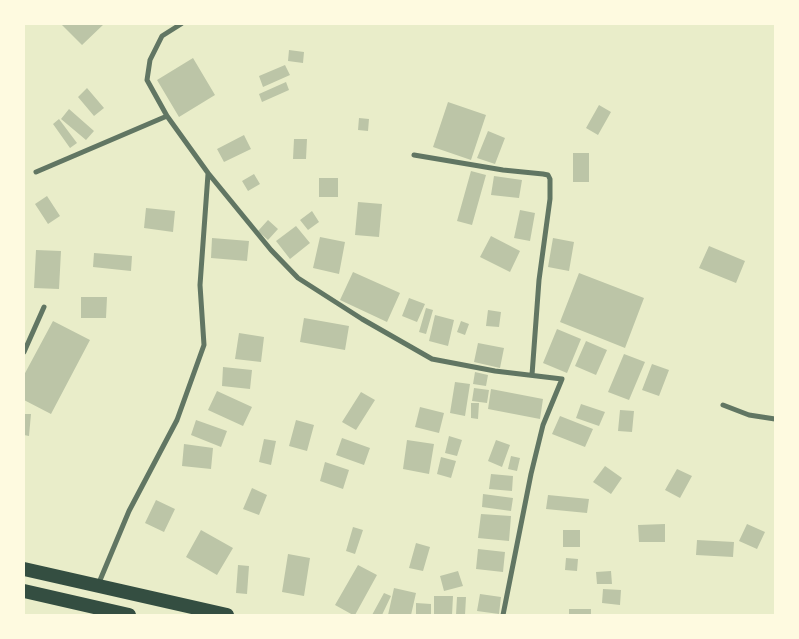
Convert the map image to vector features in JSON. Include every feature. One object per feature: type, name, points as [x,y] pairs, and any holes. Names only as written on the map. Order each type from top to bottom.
[{"type":"highway","points":[[24,569],[226,615]]},
{"type":"highway","points":[[24,591],[129,615]]},
{"type":"street","points":[[182,24],[162,36],[150,60],[147,80],[167,116],[208,173],[271,250],[298,278],[362,319],[432,359],[495,371],[562,379],[543,425],[531,474],[503,615]]},
{"type":"street","points":[[36,172],[167,116]]},
{"type":"street","points":[[414,155],[503,170],[548,175],[550,179],[550,199],[539,280],[532,374]]},
{"type":"street","points":[[98,586],[129,511],[177,420],[204,345],[200,285],[208,173]]},
{"type":"street","points":[[24,352],[44,307]]},
{"type":"street","points":[[723,405],[749,415],[775,420]]},
{"type":"building","points":[[104,24],[82,45],[62,25]]},
{"type":"building","points":[[289,50],[304,52],[303,63],[288,61]]},
{"type":"building","points":[[193,58],[215,95],[179,117],[157,80]]},
{"type":"building","points":[[285,65],[290,75],[263,87],[259,76]]},
{"type":"building","points":[[286,82],[289,90],[262,102],[259,94]]},
{"type":"building","points":[[87,88],[104,108],[94,116],[78,97]]},
{"type":"building","points":[[448,102],[486,115],[471,160],[433,147]]},
{"type":"building","points":[[599,105],[611,112],[598,135],[586,128]]},
{"type":"building","points":[[69,109],[94,131],[86,140],[61,119]]},
{"type":"building","points":[[359,118],[369,119],[368,131],[358,130]]},
{"type":"building","points":[[59,119],[77,143],[70,148],[53,124]]},
{"type":"building","points":[[488,131],[505,138],[495,164],[477,158]]},
{"type":"building","points":[[244,135],[251,149],[224,162],[217,149]]},
{"type":"building","points":[[294,139],[307,139],[306,159],[293,159]]},
{"type":"building","points":[[573,153],[589,153],[589,182],[573,182]]},
{"type":"building","points":[[471,171],[486,175],[472,225],[457,221]]},
{"type":"building","points":[[254,174],[260,184],[248,191],[242,181]]},
{"type":"building","points":[[494,176],[522,180],[519,198],[491,195]]},
{"type":"building","points":[[319,178],[338,178],[338,197],[319,197]]},
{"type":"building","points":[[47,196],[60,216],[48,224],[35,204]]},
{"type":"building","points":[[358,202],[382,204],[379,237],[355,235]]},
{"type":"building","points":[[146,208],[175,211],[173,232],[144,228]]},
{"type":"building","points":[[520,210],[535,213],[530,241],[514,238]]},
{"type":"building","points":[[312,211],[319,222],[308,230],[300,220]]},
{"type":"building","points":[[268,220],[278,229],[268,240],[258,231]]},
{"type":"building","points":[[296,226],[310,243],[290,259],[276,241]]},
{"type":"building","points":[[491,236],[520,251],[510,272],[480,257]]},
{"type":"building","points":[[320,237],[345,242],[339,274],[313,268]]},
{"type":"building","points":[[212,238],[249,241],[247,261],[211,258]]},
{"type":"building","points":[[553,238],[574,242],[569,271],[548,267]]},
{"type":"building","points":[[709,246],[745,261],[736,283],[699,268]]},
{"type":"building","points":[[36,250],[61,251],[59,289],[34,288]]},
{"type":"building","points":[[94,253],[132,256],[131,271],[93,267]]},
{"type":"building","points":[[353,272],[400,293],[387,322],[340,300]]},
{"type":"building","points":[[579,273],[644,298],[625,348],[560,322]]},
{"type":"building","points":[[81,297],[107,297],[106,318],[81,318]]},
{"type":"building","points":[[409,298],[425,304],[417,322],[402,316]]},
{"type":"building","points":[[426,308],[433,310],[426,334],[419,332]]},
{"type":"building","points":[[488,310],[501,312],[499,327],[486,326]]},
{"type":"building","points":[[435,315],[454,320],[448,346],[429,341]]},
{"type":"building","points":[[304,318],[349,326],[345,350],[300,342]]},
{"type":"building","points":[[53,321],[90,340],[51,414],[24,400],[24,375]]},
{"type":"building","points":[[461,321],[469,324],[465,335],[457,332]]},
{"type":"building","points":[[557,329],[581,339],[567,373],[543,363]]},
{"type":"building","points":[[239,333],[264,337],[261,362],[235,359]]},
{"type":"building","points":[[586,341],[607,350],[596,375],[575,366]]},
{"type":"building","points":[[478,343],[504,348],[500,368],[474,362]]},
{"type":"building","points":[[624,354],[645,362],[629,400],[608,392]]},
{"type":"building","points":[[652,364],[669,370],[659,396],[642,390]]},
{"type":"building","points":[[223,367],[252,370],[250,389],[222,386]]},
{"type":"building","points":[[475,372],[488,375],[486,386],[473,384]]},
{"type":"building","points":[[455,382],[470,384],[465,416],[450,413]]},
{"type":"building","points":[[474,388],[489,390],[487,403],[472,401]]},
{"type":"building","points":[[491,389],[543,399],[540,419],[488,409]]},
{"type":"building","points":[[217,391],[252,407],[243,426],[208,410]]},
{"type":"building","points":[[361,392],[375,400],[356,430],[342,422]]},
{"type":"building","points":[[471,403],[479,403],[478,419],[471,418]]},
{"type":"building","points":[[581,404],[605,412],[599,426],[576,418]]},
{"type":"building","points":[[420,407],[444,413],[439,433],[415,427]]},
{"type":"building","points":[[620,410],[634,411],[632,432],[618,431]]},
{"type":"building","points":[[24,414],[31,414],[29,436],[24,435]]},
{"type":"building","points":[[560,416],[593,429],[585,447],[552,434]]},
{"type":"building","points":[[196,420],[227,431],[221,447],[191,435]]},
{"type":"building","points":[[296,420],[314,425],[307,451],[289,446]]},
{"type":"building","points":[[449,436],[462,440],[457,456],[445,453]]},
{"type":"building","points":[[342,438],[370,448],[364,465],[336,455]]},
{"type":"building","points":[[264,439],[276,441],[271,465],[259,462]]},
{"type":"building","points":[[407,440],[434,444],[429,474],[403,469]]},
{"type":"building","points":[[496,440],[510,445],[502,467],[488,461]]},
{"type":"building","points":[[184,444],[213,448],[211,469],[182,466]]},
{"type":"building","points":[[511,456],[520,458],[517,471],[508,469]]},
{"type":"building","points":[[441,457],[456,461],[451,478],[437,474]]},
{"type":"building","points":[[325,462],[349,470],[343,489],[320,481]]},
{"type":"building","points":[[605,466],[622,478],[611,494],[593,482]]},
{"type":"building","points":[[677,469],[692,476],[680,498],[665,490]]},
{"type":"building","points":[[491,474],[513,476],[512,491],[489,489]]},
{"type":"building","points":[[252,488],[267,495],[259,515],[243,509]]},
{"type":"building","points":[[483,494],[513,498],[511,511],[482,507]]},
{"type":"building","points":[[548,495],[589,499],[587,513],[546,509]]},
{"type":"building","points":[[156,500],[175,509],[164,532],[145,523]]},
{"type":"building","points":[[481,514],[511,516],[509,541],[478,538]]},
{"type":"building","points":[[665,524],[665,542],[639,542],[638,525]]},
{"type":"building","points":[[747,524],[765,532],[757,549],[739,541]]},
{"type":"building","points":[[353,527],[363,530],[355,554],[346,551]]},
{"type":"building","points":[[201,530],[233,548],[217,575],[186,557]]},
{"type":"building","points":[[563,530],[580,530],[580,547],[563,547]]},
{"type":"building","points":[[697,540],[734,542],[733,557],[696,555]]},
{"type":"building","points":[[416,543],[430,547],[423,571],[409,568]]},
{"type":"building","points":[[478,549],[505,552],[503,572],[476,569]]},
{"type":"building","points":[[288,554],[310,558],[304,596],[282,592]]},
{"type":"building","points":[[566,558],[578,559],[577,571],[565,570]]},
{"type":"building","points":[[238,565],[249,566],[247,594],[236,593]]},
{"type":"building","points":[[358,565],[377,575],[355,615],[353,615],[335,605]]},
{"type":"building","points":[[458,571],[463,586],[444,591],[440,576]]},
{"type":"building","points":[[611,571],[612,584],[597,584],[596,572]]},
{"type":"building","points":[[394,588],[416,593],[411,615],[388,615]]},
{"type":"building","points":[[603,589],[621,590],[620,605],[602,603]]},
{"type":"building","points":[[384,593],[391,596],[382,615],[372,615]]},
{"type":"building","points":[[480,594],[501,597],[499,614],[477,611]]},
{"type":"building","points":[[434,596],[453,596],[452,615],[434,615]]},
{"type":"building","points":[[457,597],[466,597],[465,615],[456,615]]},
{"type":"building","points":[[416,603],[431,604],[431,615],[416,615]]},
{"type":"building","points":[[569,609],[591,609],[591,615],[569,615]]}]
